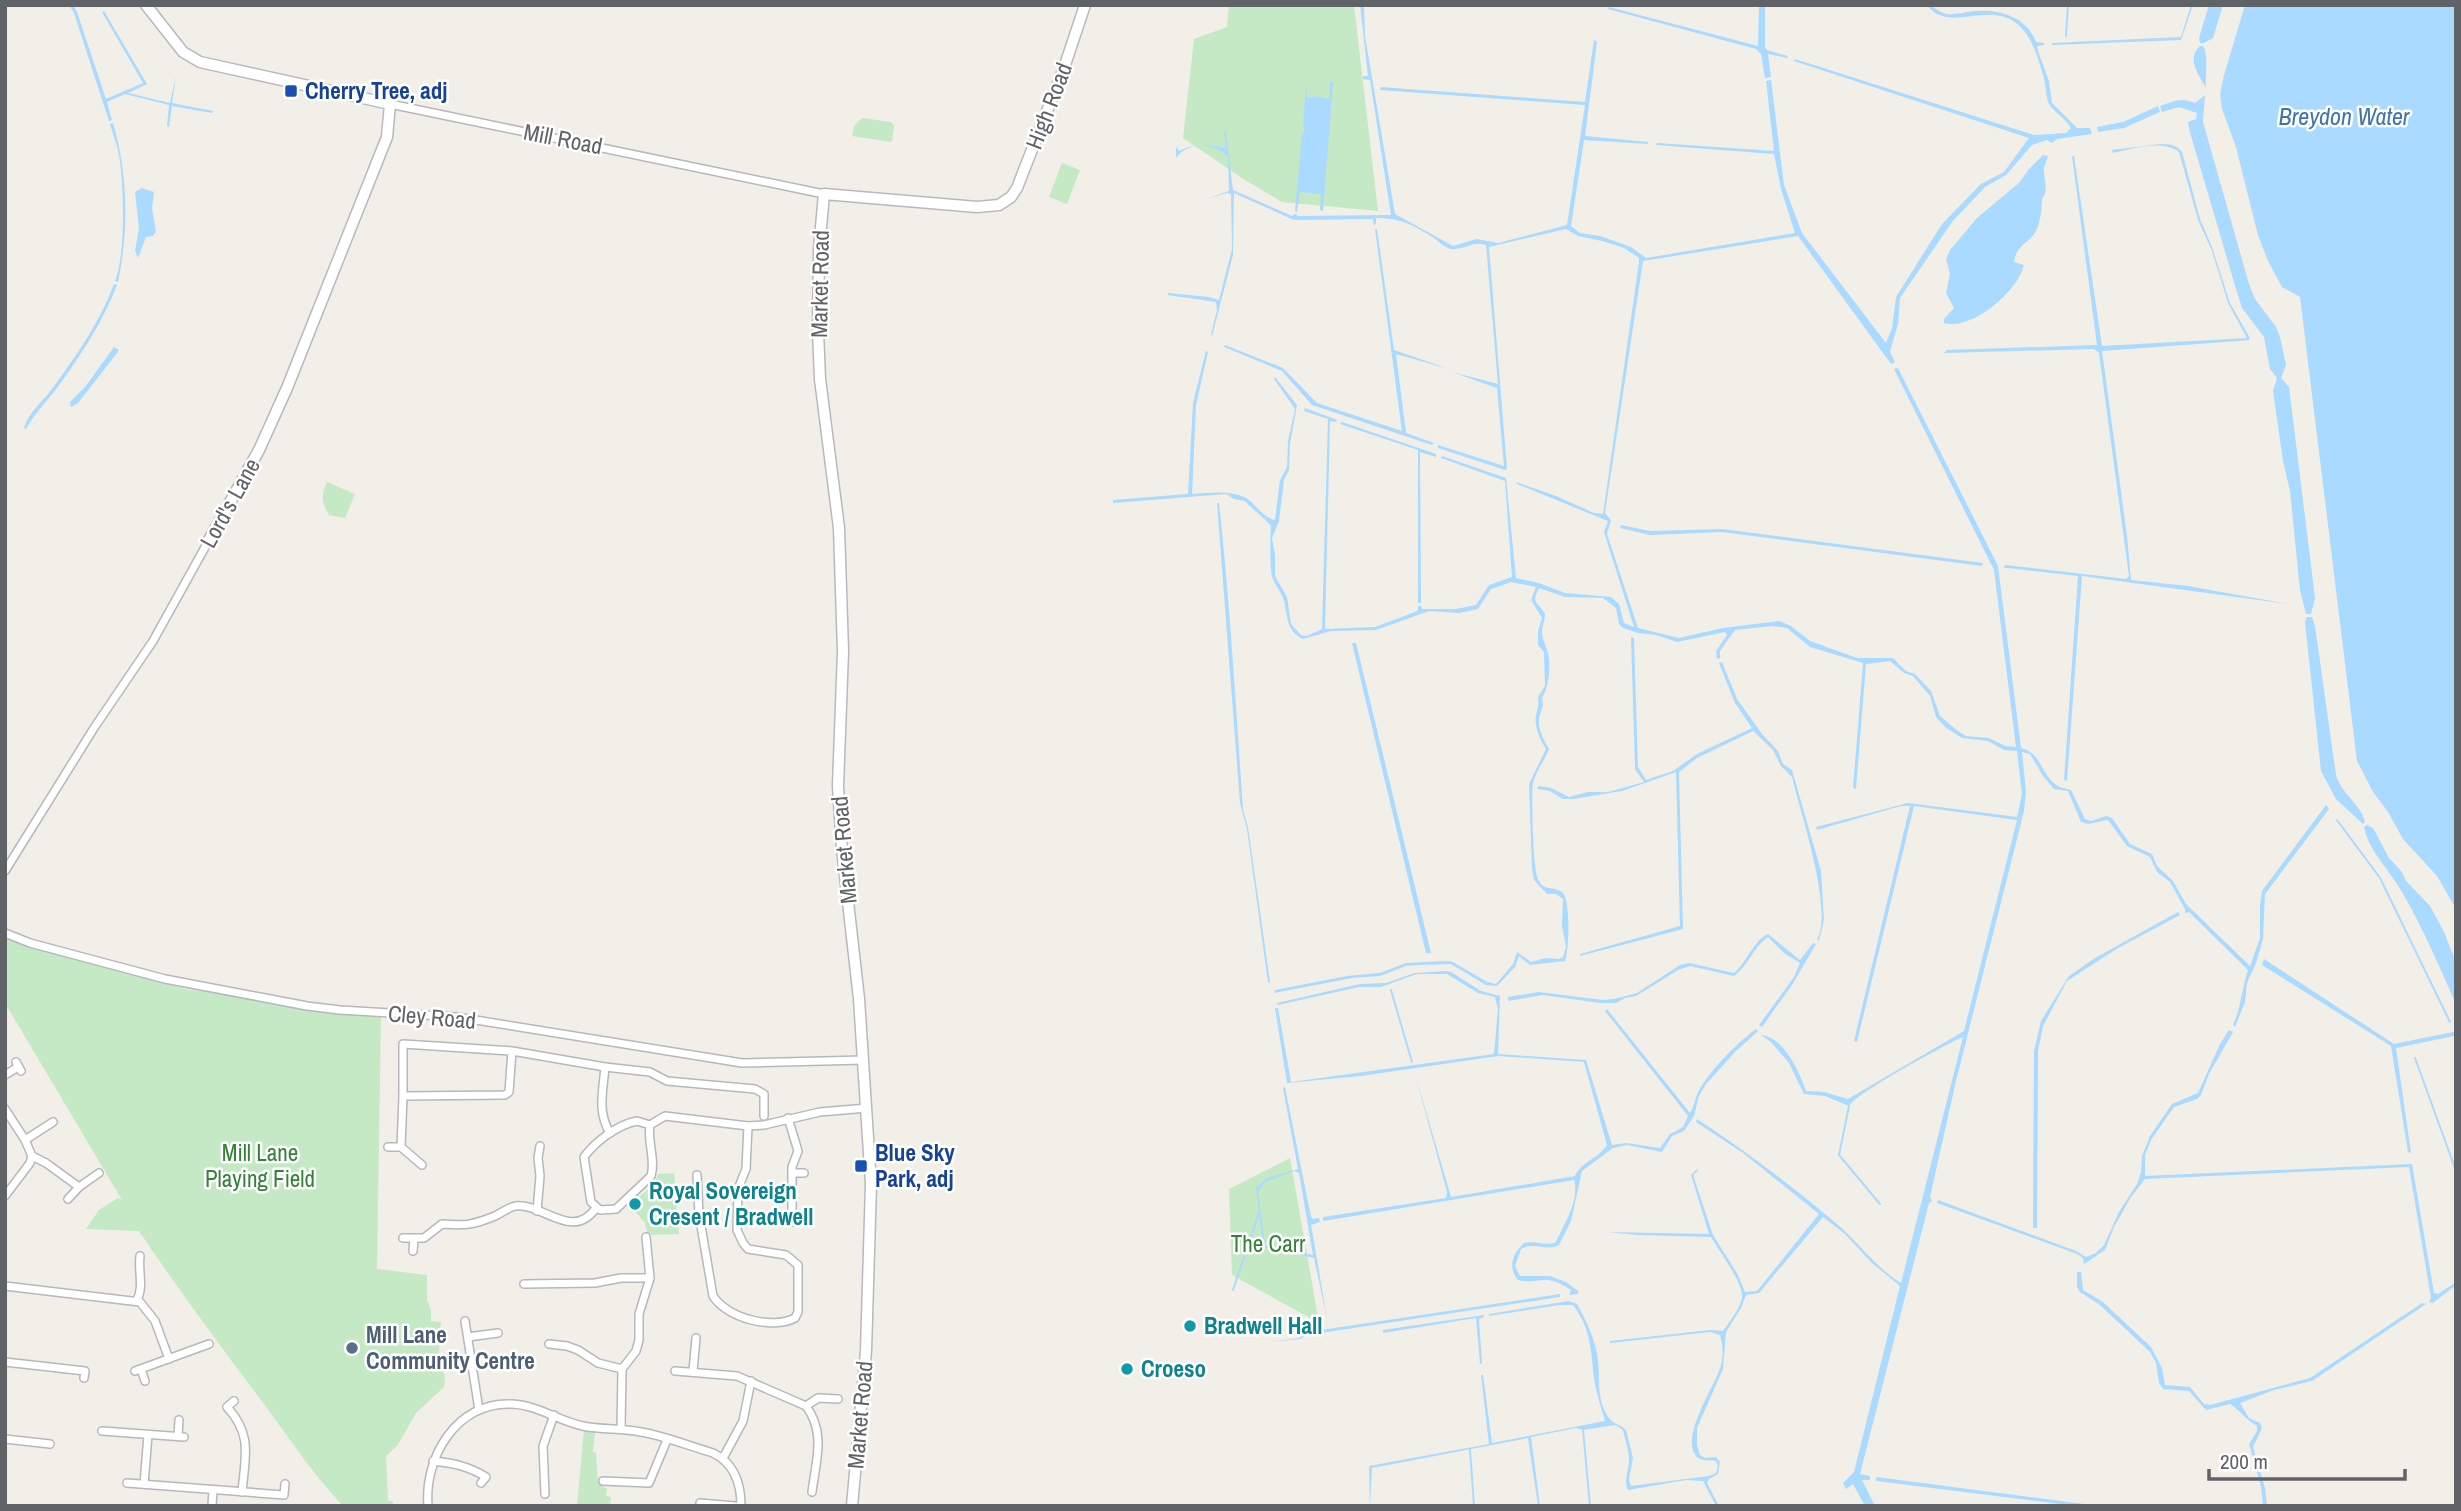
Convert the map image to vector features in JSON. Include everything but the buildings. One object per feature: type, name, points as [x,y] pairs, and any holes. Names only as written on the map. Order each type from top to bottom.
[{"type":"street","name":"Mill Road","points":[[146,5],[183,52],[200,62],[824,194],[977,207],[1006,202]]},
{"type":"street","name":"High Road","points":[[1006,202],[1017,188],[1065,65],[1085,5]]},
{"type":"street","name":"Lord's Lane","points":[[5,871],[94,728],[153,641],[259,450],[287,388],[387,137],[390,104]]},
{"type":"street","name":"Market Road","points":[[824,194],[819,249],[818,331],[820,379],[839,528],[843,651],[838,786],[864,1060],[871,1184],[866,1345],[852,1506]]},
{"type":"street","name":"Cley Road","points":[[5,933],[30,943],[165,979],[307,1006],[457,1017],[742,1063],[864,1060]]},
{"type":"street","points":[[401,1147],[403,1044],[512,1051],[650,1072],[667,1081],[761,1091],[765,1103],[764,1116]]},
{"type":"street","points":[[403,1096],[505,1096],[509,1093],[512,1051]]},
{"type":"street","points":[[5,1075],[18,1067]]},
{"type":"street","points":[[605,1067],[601,1111],[602,1119],[610,1133]]},
{"type":"street","points":[[650,1125],[642,1121],[632,1122],[610,1133],[584,1157],[591,1202],[596,1208],[604,1211],[616,1209],[651,1176],[648,1134],[650,1125],[665,1116],[748,1126],[820,1112],[867,1108]]},
{"type":"street","points":[[5,1109],[32,1156],[30,1163],[5,1196]]},
{"type":"street","points":[[788,1118],[798,1151],[792,1173],[792,1222]]},
{"type":"street","points":[[25,1140],[53,1122]]},
{"type":"street","points":[[697,1175],[699,1214],[713,1296],[717,1303],[743,1318],[778,1323],[795,1318],[798,1312],[799,1265],[786,1255],[748,1249],[737,1230],[738,1189],[747,1169],[748,1126]]},
{"type":"street","points":[[537,1211],[540,1146]]},
{"type":"street","points":[[388,1147],[401,1147],[422,1166]]},
{"type":"street","points":[[32,1156],[79,1187]]},
{"type":"street","points":[[68,1199],[79,1187],[99,1173]]},
{"type":"street","points":[[792,1173],[804,1173]]},
{"type":"street","points":[[403,1238],[425,1238],[442,1224],[466,1226],[515,1206],[576,1222],[596,1208]]},
{"type":"street","points":[[621,1429],[622,1369],[636,1352],[639,1314],[650,1278],[646,1237]]},
{"type":"street","points":[[413,1251],[414,1239]]},
{"type":"street","points":[[137,1300],[141,1286],[138,1272],[140,1256]]},
{"type":"street","points":[[524,1284],[595,1283],[621,1278],[650,1278]]},
{"type":"street","points":[[5,1286],[137,1300],[145,1306],[155,1321],[169,1359]]},
{"type":"street","points":[[465,1321],[480,1410]]},
{"type":"street","points":[[468,1337],[498,1333]]},
{"type":"street","points":[[693,1371],[696,1338]]},
{"type":"street","points":[[145,1381],[138,1370],[209,1345]]},
{"type":"street","points":[[549,1345],[567,1346],[598,1363],[622,1369]]},
{"type":"street","points":[[5,1362],[85,1371]]},
{"type":"street","points":[[675,1371],[723,1373],[751,1381],[806,1406],[818,1427],[819,1437],[812,1492]]},
{"type":"street","points":[[723,1458],[743,1421],[751,1381]]},
{"type":"street","points":[[806,1406],[818,1398],[838,1399]]},
{"type":"street","points":[[234,1401],[224,1407],[242,1427],[246,1441],[242,1492]]},
{"type":"street","points":[[428,1506],[428,1480],[433,1461],[439,1446],[449,1433],[480,1410],[510,1404],[554,1415],[582,1426],[643,1432],[723,1458],[736,1478],[741,1492],[741,1506]]},
{"type":"street","points":[[545,1494],[543,1446],[554,1415]]},
{"type":"street","points":[[104,1431],[181,1436],[179,1420]]},
{"type":"street","points":[[144,1485],[148,1435]]},
{"type":"street","points":[[5,1439],[50,1444]]},
{"type":"street","points":[[603,1481],[649,1483],[667,1440]]},
{"type":"street","points":[[433,1461],[456,1463],[486,1477]]},
{"type":"street","points":[[127,1483],[284,1495],[285,1483]]},
{"type":"street","points":[[212,1506],[213,1490]]},
{"type":"street","points":[[700,1503],[734,1506]]},
{"type":"green space","points":[[1229,5],[1354,5],[1378,211],[1282,202],[1183,138],[1194,39],[1227,27]]},
{"type":"green space","points":[[862,118],[891,122],[894,126],[892,142],[852,136],[854,126]]},
{"type":"green space","points":[[1062,163],[1080,170],[1067,204],[1049,197]]},
{"type":"green space","points":[[327,482],[355,494],[345,518],[329,515],[326,510],[323,499]]},
{"type":"green space","name":"Mill Lane Playing Field","points":[[5,936],[186,989],[381,1015],[377,1269],[427,1275],[427,1300],[431,1309],[431,1321],[441,1322],[439,1352],[445,1378],[444,1387],[416,1413],[397,1446],[386,1456],[388,1501],[393,1501],[393,1506],[343,1506],[297,1450],[139,1231],[86,1229],[99,1210],[118,1198],[122,1200],[5,1003]]},
{"type":"green space","name":"The Carr","points":[[1290,1158],[1319,1323],[1232,1275],[1229,1189]]},
{"type":"green space","points":[[674,1173],[679,1234],[648,1235],[645,1223],[630,1205],[654,1184],[658,1174]]},
{"type":"green space","points":[[584,1429],[595,1432],[593,1452],[596,1453],[598,1482],[607,1489],[606,1496],[611,1497],[610,1506],[577,1506]]},
{"type":"water","points":[[69,5],[73,5],[77,12],[106,99],[143,83],[102,12],[104,11],[147,84],[128,93],[170,103],[176,76],[172,103],[213,111],[212,113],[172,106],[169,127],[169,105],[125,94],[107,102],[112,120],[109,121],[74,13]]},
{"type":"water","points":[[1360,5],[1364,5],[1365,36],[1395,214],[1453,246],[1477,239],[1498,243],[1567,225],[1585,105],[1380,90],[1381,87],[1585,102],[1594,40],[1597,42],[1585,136],[1648,144],[1584,140],[1571,226],[1580,233],[1600,236],[1631,247],[1646,258],[1795,233],[1781,189],[1774,154],[1656,145],[1774,151],[1766,81],[1771,80],[1784,185],[1802,233],[1886,343],[1892,328],[1896,297],[1942,224],[1981,184],[2004,172],[2029,138],[1794,61],[1795,59],[2034,135],[2066,133],[2071,128],[2049,104],[2038,57],[2020,26],[2002,16],[1945,17],[1927,5],[1947,14],[1975,11],[2003,13],[2026,26],[2036,42],[2044,43],[2037,46],[2049,81],[2052,103],[2077,128],[2090,128],[2092,134],[2057,139],[2052,143],[2047,140],[2032,145],[2006,175],[1985,187],[1952,222],[1900,298],[1898,324],[1890,352],[1895,362],[1891,364],[1798,236],[1643,261],[1605,513],[1611,520],[1607,534],[1638,628],[1679,638],[1723,628],[1779,621],[1791,626],[1810,641],[1857,658],[1893,658],[1906,671],[1915,674],[1931,691],[1940,716],[1958,731],[1966,736],[1989,738],[2005,746],[2016,747],[1994,570],[1894,369],[1898,368],[1998,566],[2021,748],[2027,750],[2036,758],[2055,784],[2071,790],[2085,819],[2091,821],[2106,816],[2112,818],[2130,844],[2152,854],[2157,866],[2173,881],[2186,904],[2250,966],[2260,938],[2262,891],[2326,805],[2329,809],[2265,894],[2263,939],[2235,1027],[2233,1025],[2248,970],[2189,912],[2185,913],[2170,882],[2157,872],[2150,857],[2127,846],[2108,820],[2088,824],[2081,822],[2068,791],[2054,789],[2030,754],[2022,752],[2026,792],[2024,811],[1956,1081],[1930,1197],[1932,1201],[1929,1203],[1860,1474],[1870,1476],[1870,1480],[1862,1480],[1875,1506],[1865,1506],[1853,1484],[1846,1489],[1843,1483],[1854,1472],[1900,1286],[1823,1217],[1759,1293],[1746,1295],[1726,1332],[1723,1369],[1697,1428],[1700,1455],[1705,1458],[1716,1457],[1720,1462],[1718,1474],[1707,1483],[1719,1506],[1716,1506],[1703,1481],[1686,1480],[1628,1490],[1628,1449],[1623,1430],[1615,1425],[1583,1430],[1576,1428],[1531,1437],[1540,1506],[1528,1438],[1372,1468],[1370,1506],[1369,1466],[1489,1444],[1481,1375],[1492,1443],[1605,1421],[1595,1383],[1587,1331],[1573,1305],[1489,1316],[1569,1301],[1577,1304],[1592,1337],[1598,1357],[1604,1410],[1611,1420],[1626,1430],[1633,1458],[1629,1480],[1631,1486],[1716,1473],[1716,1461],[1700,1459],[1693,1452],[1692,1441],[1694,1428],[1721,1364],[1723,1352],[1720,1335],[1710,1332],[1610,1341],[1710,1330],[1723,1331],[1741,1301],[1739,1283],[1711,1237],[1607,1232],[1709,1234],[1691,1175],[1697,1169],[1694,1178],[1713,1235],[1738,1275],[1745,1292],[1757,1291],[1819,1214],[1743,1153],[1696,1122],[1697,1119],[1803,1196],[1901,1283],[1963,1037],[1884,1080],[1849,1106],[1825,1096],[1804,1094],[1789,1063],[1771,1042],[1761,1035],[1769,1037],[1784,1049],[1800,1075],[1806,1091],[1824,1092],[1848,1099],[1964,1031],[2017,820],[1914,806],[1857,1042],[1854,1041],[1910,806],[1901,806],[1817,830],[1816,827],[1908,803],[2017,817],[2022,794],[2017,751],[2004,750],[1988,741],[1962,738],[1945,727],[1936,717],[1930,696],[1913,676],[1904,673],[1890,661],[1866,664],[1856,789],[1853,788],[1863,663],[1810,647],[1787,628],[1772,626],[1735,630],[1717,659],[1716,651],[1727,635],[1725,632],[1677,642],[1638,633],[1619,624],[1616,608],[1603,598],[1565,597],[1539,588],[1535,601],[1545,614],[1542,635],[1549,664],[1539,724],[1549,749],[1533,783],[1534,858],[1537,876],[1542,885],[1562,892],[1565,897],[1568,925],[1565,961],[1530,965],[1519,956],[1515,967],[1497,986],[1486,985],[1451,964],[1418,965],[1406,966],[1380,976],[1352,978],[1274,993],[1275,990],[1347,976],[1380,973],[1406,963],[1447,961],[1496,984],[1513,964],[1517,952],[1531,962],[1563,957],[1566,947],[1562,925],[1563,899],[1556,894],[1547,894],[1534,880],[1532,869],[1529,784],[1546,749],[1536,724],[1538,697],[1545,686],[1544,652],[1538,645],[1542,618],[1531,600],[1536,587],[1511,582],[1491,589],[1478,609],[1459,613],[1429,611],[1376,630],[1331,631],[1303,639],[1291,628],[1283,598],[1272,576],[1271,526],[1245,501],[1226,494],[1113,503],[1113,500],[1188,494],[1193,403],[1206,351],[1208,352],[1196,405],[1192,494],[1232,493],[1248,499],[1266,516],[1275,520],[1280,480],[1287,467],[1288,441],[1295,409],[1275,377],[1297,405],[1290,444],[1289,470],[1284,480],[1279,521],[1272,538],[1275,576],[1287,597],[1291,624],[1301,635],[1307,636],[1322,629],[1328,419],[1304,411],[1305,408],[1337,420],[1330,421],[1325,629],[1375,627],[1415,612],[1418,606],[1422,609],[1456,609],[1476,605],[1489,585],[1512,577],[1505,481],[1441,458],[1442,456],[1506,478],[1516,578],[1565,593],[1611,597],[1619,604],[1624,623],[1634,627],[1604,532],[1608,521],[1516,482],[1594,513],[1603,514],[1639,258],[1624,248],[1578,236],[1566,229],[1489,247],[1505,470],[1438,448],[1438,445],[1504,466],[1497,388],[1452,372],[1498,384],[1486,245],[1448,248],[1420,230],[1392,219],[1376,218],[1374,225],[1373,219],[1294,220],[1234,193],[1233,255],[1212,336],[1216,302],[1168,295],[1219,300],[1232,249],[1231,194],[1207,199],[1229,191],[1228,157],[1216,148],[1197,146],[1202,145],[1226,148],[1224,132],[1226,132],[1233,190],[1292,216],[1391,215],[1370,80],[1363,79],[1363,76],[1368,76]]},
{"type":"water","points":[[1759,5],[1765,5],[1765,47],[1788,56],[1768,54],[1771,77],[1765,78],[1761,54],[1756,49],[1608,9],[1609,7],[1758,46]]},
{"type":"water","points":[[2191,5],[2181,40],[2052,45],[2181,37]]},
{"type":"water","points":[[2209,5],[2223,5],[2213,38],[2200,43],[2199,38]]},
{"type":"water","name":"Breydon Water","points":[[2245,5],[2456,5],[2456,909],[2437,876],[2403,839],[2357,761],[2300,297],[2282,287],[2268,261],[2258,235],[2236,147],[2222,109],[2220,94],[2224,75]]},
{"type":"water","points":[[2200,46],[2203,46],[2206,55],[2206,88],[2194,62],[2194,56]]},
{"type":"water","points":[[1330,82],[1333,82],[1323,211],[1320,210],[1321,194],[1300,192],[1297,212],[1302,134],[1305,130],[1306,86],[1307,98],[1317,96],[1329,99]]},
{"type":"water","points":[[2205,95],[2203,122],[2249,284],[2255,299],[2276,327],[2286,365],[2281,378],[2289,387],[2315,598],[2311,614],[2306,614],[2300,590],[2290,491],[2273,391],[2277,378],[2270,369],[2264,337],[2242,308],[2236,289],[2189,129],[2188,122],[2196,119],[2197,113],[2179,107],[2162,112],[2160,106],[2181,100],[2195,103]]},
{"type":"water","points":[[2158,106],[2160,112],[2124,128],[2098,132],[2097,127],[2123,122]]},
{"type":"water","points":[[113,123],[122,162],[125,202],[124,242],[118,282],[115,281],[121,254],[123,201],[119,155],[110,124]]},
{"type":"water","points":[[2160,144],[2175,146],[2182,152],[2200,219],[2212,247],[2230,303],[2250,338],[2102,351],[2131,580],[2188,586],[2288,604],[2082,576],[2067,781],[2064,780],[2078,576],[2004,568],[2005,565],[2126,579],[2129,576],[2099,353],[2094,349],[1944,353],[1947,350],[2097,345],[2072,156],[2102,346],[2247,338],[2228,303],[2212,251],[2198,220],[2179,152],[2164,146],[2138,147],[2113,153],[2112,150]]},
{"type":"water","points":[[1176,146],[1179,151],[1192,147],[1176,158]]},
{"type":"water","points":[[2043,155],[2048,156],[2044,168],[2046,191],[2036,231],[2015,257],[2014,262],[2024,265],[2020,275],[2003,297],[1980,315],[1955,324],[1944,323],[1944,319],[1954,308],[1946,293],[1950,274],[1946,259],[1950,250],[1977,218],[2020,182]]},
{"type":"water","points":[[142,188],[154,192],[152,208],[156,231],[153,236],[146,237],[138,258],[135,251],[139,228],[135,192]]},
{"type":"water","points":[[1375,229],[1394,350],[1449,369],[1396,354],[1406,433],[1434,443],[1432,445],[1312,405],[1282,371],[1224,347],[1225,345],[1283,368],[1317,403],[1402,431]]},
{"type":"water","points":[[114,284],[117,285],[112,298],[85,347],[26,429],[24,428],[32,412],[52,389],[87,338]]},
{"type":"water","points":[[114,347],[119,350],[117,353],[78,403],[71,407],[70,402],[85,387]]},
{"type":"water","points":[[1342,422],[1436,454],[1436,457],[1420,452],[1421,603],[1418,603],[1418,450],[1340,424]]},
{"type":"water","points":[[1217,503],[1226,580],[1243,810],[1248,827],[1270,982],[1268,983],[1247,829],[1240,803]]},
{"type":"water","points":[[1621,525],[1650,531],[1723,529],[1983,563],[1982,566],[1722,532],[1650,535],[1620,528]]},
{"type":"water","points":[[2307,617],[2312,617],[2315,626],[2336,775],[2342,788],[2363,816],[2363,824],[2336,799],[2321,771],[2305,622]]},
{"type":"water","points":[[1631,637],[1634,638],[1638,767],[1646,780],[1673,771],[1697,754],[1752,728],[1735,703],[1719,663],[1722,662],[1737,699],[1778,751],[1783,764],[1792,770],[1821,871],[1824,920],[1819,941],[1819,885],[1792,777],[1781,766],[1773,750],[1753,731],[1697,758],[1679,772],[1683,929],[1580,956],[1680,926],[1676,772],[1622,791],[1573,799],[1563,799],[1550,791],[1537,789],[1539,786],[1551,788],[1569,797],[1588,792],[1608,792],[1644,782],[1635,769]]},
{"type":"water","points":[[1352,643],[1356,643],[1431,953],[1426,953]]},
{"type":"water","points":[[2367,825],[2373,828],[2389,858],[2402,872],[2406,881],[2430,906],[2444,932],[2456,962],[2456,1004],[2410,906],[2370,845],[2364,827]]},
{"type":"water","points":[[2178,912],[2180,915],[2118,948],[2067,981],[2043,1026],[2038,1051],[2037,1228],[2033,1228],[2034,1051],[2041,1021],[2069,976],[2095,958]]},
{"type":"water","points":[[1768,934],[1800,960],[1813,943],[1816,944],[1792,985],[1762,1027],[1759,1025],[1794,977],[1800,963],[1784,953],[1768,937],[1734,976],[1690,966],[1678,970],[1636,996],[1616,1003],[1543,995],[1508,1001],[1508,997],[1539,992],[1614,999],[1637,993],[1680,965],[1689,963],[1734,973],[1758,942]]},
{"type":"water","points":[[2264,959],[2394,1044],[2456,1033],[2456,1039],[2454,1036],[2396,1048],[2411,1153],[2408,1152],[2391,1046],[2262,965]]},
{"type":"water","points":[[1446,971],[1481,991],[1500,996],[1498,1054],[1586,1060],[1612,1145],[1626,1143],[1660,1148],[1670,1134],[1683,1127],[1688,1116],[1605,1011],[1607,1009],[1690,1113],[1703,1083],[1717,1066],[1748,1035],[1756,1029],[1758,1031],[1706,1084],[1699,1096],[1694,1116],[1684,1131],[1672,1136],[1662,1152],[1627,1145],[1613,1148],[1582,1171],[1571,1221],[1559,1245],[1521,1249],[1515,1266],[1520,1276],[1550,1276],[1566,1282],[1578,1291],[1578,1294],[1569,1295],[1571,1290],[1549,1280],[1518,1280],[1512,1265],[1514,1256],[1524,1243],[1556,1242],[1573,1203],[1574,1180],[1323,1221],[1323,1217],[1446,1198],[1447,1192],[1415,1074],[1451,1197],[1575,1176],[1581,1167],[1607,1145],[1584,1062],[1498,1056],[1361,1076],[1287,1083],[1275,1008],[1278,1008],[1291,1082],[1494,1054],[1498,1009],[1495,997],[1478,993],[1447,974],[1417,974],[1381,987],[1359,987],[1278,1005],[1277,1003],[1360,984],[1386,983],[1415,973]]},
{"type":"water","points":[[2229,1030],[2233,1032],[2209,1074],[2201,1095],[2174,1107],[2151,1140],[2145,1155],[2145,1176],[2412,1164],[2434,1293],[2438,1294],[2456,1282],[2456,1285],[2433,1303],[2429,1302],[2431,1298],[2409,1167],[2145,1179],[2114,1227],[2105,1250],[2084,1264],[2083,1258],[2077,1254],[1937,1203],[1938,1200],[2086,1257],[2096,1253],[2104,1245],[2119,1212],[2137,1184],[2142,1156],[2150,1136],[2172,1104],[2198,1093]]},
{"type":"water","points":[[1285,1087],[1311,1217],[1319,1218],[1320,1222],[1311,1225],[1327,1318],[1314,1258],[1264,1247],[1263,1244],[1256,1188],[1267,1178],[1298,1169],[1283,1088]],"holes":[[[1294,1171],[1299,1173],[1313,1255],[1265,1245],[1258,1192],[1265,1182]]]},
{"type":"water","points":[[2077,1272],[2081,1272],[2083,1290],[2103,1302],[2151,1347],[2162,1368],[2165,1385],[2190,1387],[2204,1404],[2210,1405],[2310,1378],[2422,1303],[2426,1304],[2312,1381],[2274,1390],[2240,1403],[2249,1418],[2260,1423],[2262,1428],[2253,1447],[2265,1488],[2267,1505],[2263,1506],[2261,1487],[2249,1444],[2257,1426],[2230,1404],[2206,1410],[2189,1391],[2163,1389],[2150,1352],[2100,1305],[2080,1292],[2077,1287]]},
{"type":"water","points":[[1560,1294],[1560,1297],[1307,1335],[1300,1339],[1271,1342],[1299,1338],[1306,1333],[1328,1329]]},
{"type":"water","points":[[1484,1315],[1479,1319],[1480,1364],[1476,1318],[1383,1333],[1383,1330]]},
{"type":"water","points":[[1876,1477],[2096,1506],[2075,1506],[1876,1481]]},
{"type":"waterway","points":[[2066,36],[2068,5]]},
{"type":"waterway","points":[[2337,820],[2380,878],[2450,1022]]},
{"type":"waterway","points":[[1391,990],[1412,1062]]},
{"type":"waterway","points":[[2415,1058],[2456,1171]]},
{"type":"waterway","points":[[1849,1106],[1839,1155],[1880,1204]]},
{"type":"waterway","points":[[1233,1290],[1259,1213]]},
{"type":"waterway","points":[[1583,1430],[1590,1506]]},
{"type":"waterway","points":[[1470,1450],[1474,1506]]},
{"type":"place","name":"Cherry Tree, adj","points":[[291,91]]},
{"type":"place","name":"Blue Sky Park, adj","points":[[861,1166]]},
{"type":"place","name":"Royal Sovereign Cresent / Bradwell","points":[[635,1204]]},
{"type":"place","name":"Bradwell Hall","points":[[1190,1326]]},
{"type":"place","name":"Mill Lane Community Centre","points":[[352,1348]]},
{"type":"place","name":"Croeso","points":[[1127,1369]]}]
